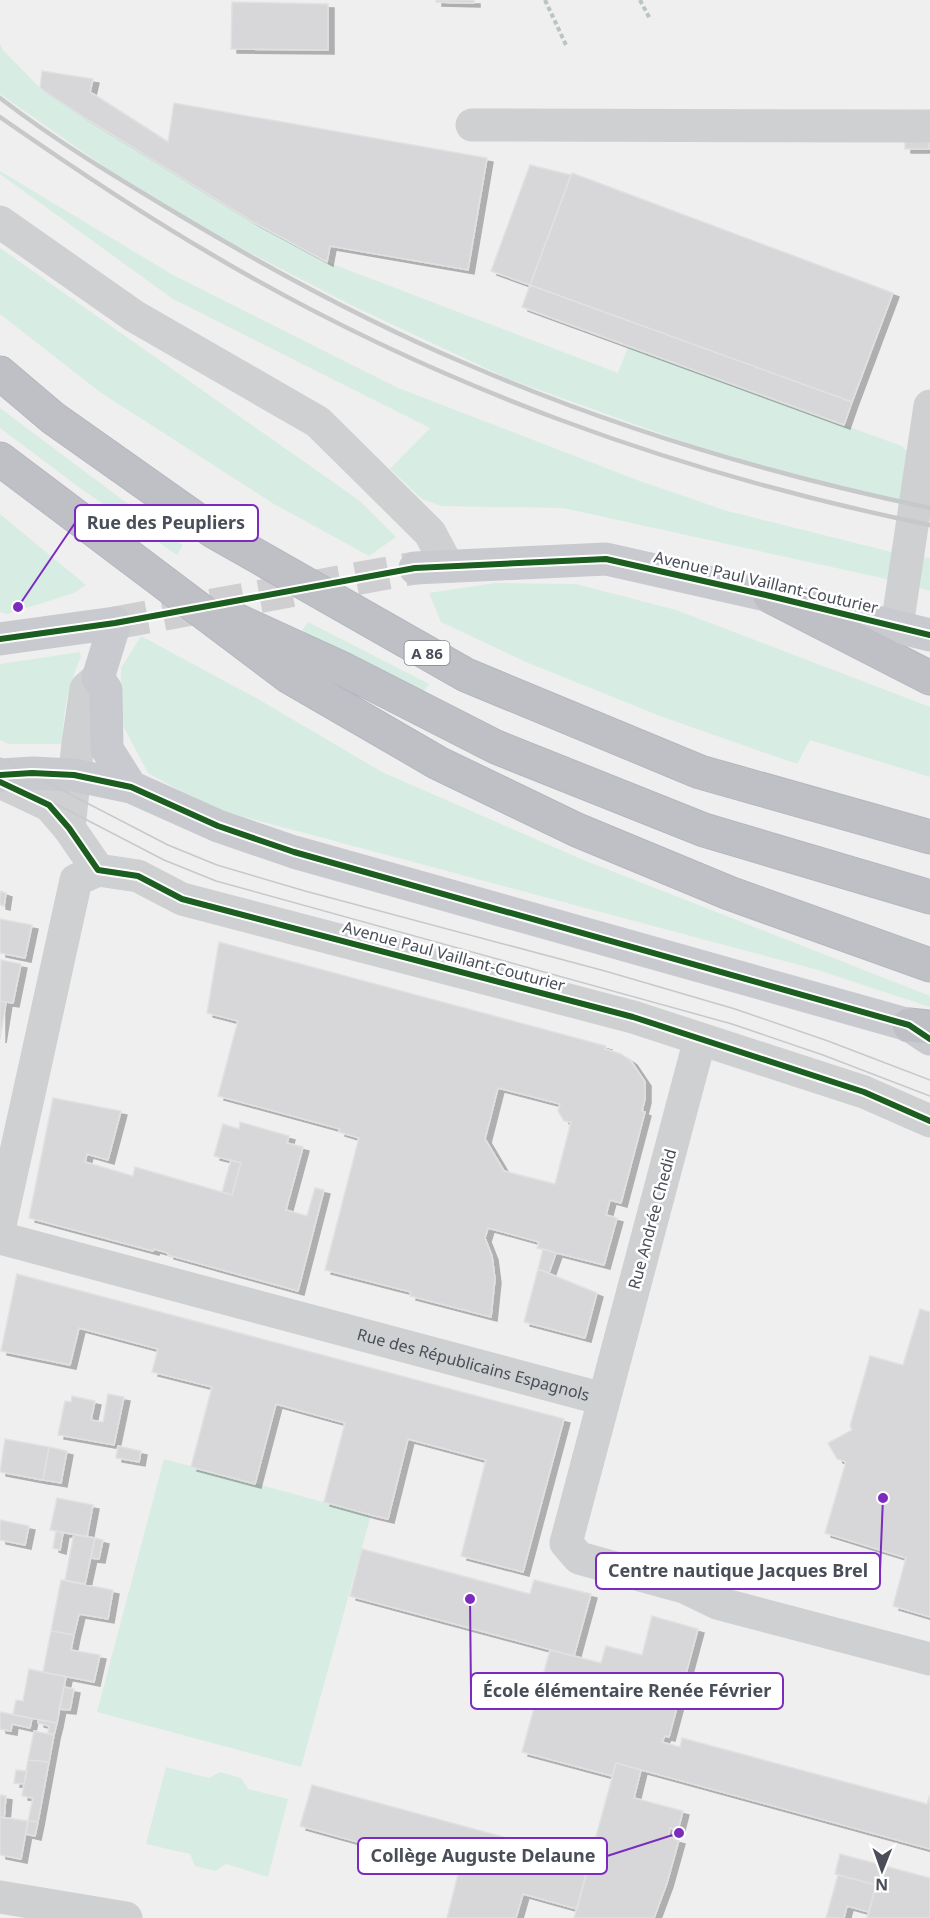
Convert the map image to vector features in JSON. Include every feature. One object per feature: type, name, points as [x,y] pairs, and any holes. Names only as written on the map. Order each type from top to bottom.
[{"type":"highway","name":"A 86","points":[[0,374],[53,418],[213,531],[466,675],[700,772],[922,834]]},
{"type":"highway","points":[[0,459],[288,676],[438,763],[578,830],[729,893],[930,965]]},
{"type":"highway","points":[[179,594],[345,670],[496,747],[704,830],[930,897]]},
{"type":"highway","points":[[770,596],[930,678]]},
{"type":"main road","name":"Avenue Paul Vaillant-Couturier","points":[[415,568],[606,560],[770,596],[930,635]]},
{"type":"main road","points":[[0,639],[115,623],[98,678],[106,690],[106,749],[131,787]]},
{"type":"main road","points":[[0,775],[32,773],[74,775],[131,787],[218,826],[294,852],[923,1030]]},
{"type":"street","points":[[472,125],[930,126]]},
{"type":"street","points":[[0,222],[134,316],[318,422],[430,533],[447,565]]},
{"type":"street","points":[[897,626],[930,406]]},
{"type":"street","points":[[69,828],[74,775],[87,689],[98,678]]},
{"type":"street","points":[[0,782],[49,805],[69,828],[98,870],[76,880],[0,1225]]},
{"type":"street","name":"Avenue Paul Vaillant-Couturier","points":[[98,870],[138,876],[182,899],[633,1017],[864,1092],[930,1121]]},
{"type":"street","name":"Rue Andrée Chedid","points":[[603,1398],[700,1039]]},
{"type":"street","name":"Rue des Républicains Espagnols","points":[[0,1238],[603,1398],[566,1543],[579,1558],[684,1587],[717,1603],[930,1659]]},
{"type":"street","points":[[0,1897],[126,1918]]},
{"type":"path","points":[[544,0],[566,45]]},
{"type":"path","points":[[640,0],[650,19]]},
{"type":"green space","points":[[0,44],[3,50],[40,88],[327,262],[618,373],[628,347],[902,446],[920,465],[910,506],[720,455],[509,379],[357,308],[165,209],[0,94]]},
{"type":"green space","points":[[0,171],[173,275],[398,388],[637,480],[727,511],[899,554],[930,558],[930,591],[882,578],[563,508],[441,506],[422,499],[390,469],[430,428],[173,299],[0,174]]},
{"type":"green space","points":[[0,248],[360,501],[396,537],[369,556],[274,504],[100,392],[0,314]]},
{"type":"green space","points":[[0,408],[183,545],[177,555],[80,488],[0,428]]},
{"type":"green space","points":[[0,514],[86,585],[74,593],[7,614],[0,612]]},
{"type":"green space","points":[[495,583],[576,584],[676,610],[930,707],[930,777],[810,740],[797,764],[660,716],[526,662],[441,622],[429,593]]},
{"type":"green space","points":[[308,622],[429,684],[421,695],[301,632]]},
{"type":"green space","points":[[141,636],[258,699],[382,772],[581,859],[930,996],[930,1007],[818,970],[211,808],[148,773],[121,722],[121,668]]},
{"type":"green space","points":[[80,652],[81,657],[67,699],[62,744],[9,744],[0,740],[0,664]]},
{"type":"green space","points":[[164,1459],[371,1515],[301,1767],[97,1712]]},
{"type":"green space","points":[[166,1767],[209,1778],[220,1772],[241,1778],[248,1789],[288,1799],[268,1877],[226,1864],[215,1871],[195,1866],[190,1854],[146,1844]]},
{"type":"building","points":[[436,0],[474,0],[474,3],[436,2]]},
{"type":"building","points":[[232,2],[328,4],[328,50],[231,49]]},
{"type":"building","points":[[42,71],[93,79],[90,92],[168,142],[174,103],[487,158],[468,270],[330,246],[327,262],[253,222],[40,88]]},
{"type":"building","points":[[905,136],[929,136],[929,149],[905,149]]},
{"type":"building","points":[[530,165],[571,175],[530,285],[491,271]]},
{"type":"building","points":[[572,173],[893,293],[852,402],[530,285]]},
{"type":"building","points":[[530,285],[852,402],[844,425],[522,307]]},
{"type":"building","points":[[0,891],[6,893],[4,906],[0,905]]},
{"type":"building","points":[[0,919],[32,925],[25,958],[0,953]]},
{"type":"building","points":[[219,942],[606,1046],[605,1049],[621,1054],[631,1061],[645,1082],[642,1111],[645,1112],[621,1203],[610,1200],[606,1215],[617,1218],[604,1265],[537,1248],[539,1242],[488,1228],[485,1238],[492,1256],[495,1279],[491,1317],[410,1296],[411,1292],[325,1270],[359,1138],[339,1132],[340,1129],[218,1096],[238,1021],[207,1013]],"holes":[[[498,1088],[560,1104],[558,1111],[564,1121],[571,1122],[555,1184],[504,1171],[485,1139]]]},
{"type":"building","points":[[1,960],[21,964],[13,1003],[0,1001]]},
{"type":"building","points":[[0,1001],[6,1002],[0,1039]]},
{"type":"building","points":[[53,1098],[121,1111],[108,1160],[87,1154],[85,1162],[133,1176],[135,1167],[232,1195],[241,1163],[214,1156],[223,1124],[239,1129],[240,1122],[289,1136],[287,1143],[303,1147],[286,1210],[307,1216],[315,1188],[324,1190],[298,1291],[168,1255],[168,1253],[154,1249],[153,1251],[29,1218]]},
{"type":"building","points":[[231,1160],[241,1163],[232,1195],[222,1192]]},
{"type":"building","points":[[543,1249],[556,1253],[549,1273],[538,1269]]},
{"type":"building","points":[[538,1269],[597,1293],[585,1338],[524,1322]]},
{"type":"building","points":[[17,1274],[564,1419],[523,1572],[461,1556],[486,1460],[408,1439],[388,1519],[371,1515],[324,1502],[345,1423],[276,1404],[255,1484],[191,1467],[212,1387],[152,1372],[158,1349],[79,1328],[70,1365],[1,1351]]},
{"type":"building","points":[[920,1309],[930,1312],[930,1617],[893,1606],[906,1558],[825,1533],[846,1462],[837,1459],[828,1443],[852,1430],[850,1426],[870,1356],[903,1365]]},
{"type":"building","points":[[108,1394],[124,1397],[114,1445],[58,1435],[65,1401],[71,1402],[72,1396],[95,1401],[91,1420],[103,1422]]},
{"type":"building","points":[[5,1439],[49,1447],[43,1480],[0,1472]]},
{"type":"building","points":[[118,1446],[141,1451],[139,1462],[116,1458]]},
{"type":"building","points":[[49,1447],[67,1451],[61,1483],[43,1480]]},
{"type":"building","points":[[57,1498],[93,1505],[87,1537],[50,1530]]},
{"type":"building","points":[[0,1520],[29,1526],[25,1545],[0,1540]]},
{"type":"building","points":[[56,1531],[63,1533],[60,1550],[53,1548]]},
{"type":"building","points":[[74,1534],[95,1538],[85,1584],[65,1580]]},
{"type":"building","points":[[95,1538],[103,1540],[99,1559],[91,1558]]},
{"type":"building","points":[[362,1549],[530,1594],[534,1580],[591,1594],[574,1656],[350,1596]]},
{"type":"building","points":[[61,1580],[113,1590],[108,1619],[79,1614],[74,1635],[51,1631]]},
{"type":"building","points":[[652,1616],[698,1629],[669,1737],[665,1736],[662,1742],[680,1747],[682,1738],[927,1804],[930,1795],[930,1849],[616,1763],[612,1776],[522,1752],[550,1650],[601,1663],[606,1646],[642,1655]]},
{"type":"building","points":[[51,1631],[74,1635],[71,1650],[100,1655],[94,1682],[43,1672]]},
{"type":"building","points":[[29,1669],[66,1677],[57,1723],[13,1715],[16,1700],[23,1701]]},
{"type":"building","points":[[64,1687],[74,1689],[70,1710],[59,1709]]},
{"type":"building","points":[[0,1712],[32,1718],[30,1728],[12,1724],[11,1731],[0,1729]]},
{"type":"building","points":[[38,1720],[57,1723],[54,1735],[48,1733],[49,1726],[38,1723]]},
{"type":"building","points":[[34,1731],[54,1735],[49,1762],[28,1760]]},
{"type":"building","points":[[28,1760],[49,1762],[38,1822],[28,1821],[33,1798],[22,1796]]},
{"type":"building","points":[[616,1763],[641,1770],[634,1798],[683,1811],[678,1830],[670,1828],[668,1837],[679,1840],[654,1918],[574,1918]]},
{"type":"building","points":[[16,1770],[27,1771],[24,1784],[14,1783]]},
{"type":"building","points":[[312,1785],[559,1852],[557,1860],[588,1868],[577,1909],[523,1894],[516,1918],[447,1918],[459,1870],[300,1826]]},
{"type":"building","points":[[0,1795],[6,1796],[4,1818],[0,1817]]},
{"type":"building","points":[[0,1817],[28,1821],[21,1859],[0,1855]]},
{"type":"building","points":[[28,1821],[38,1822],[35,1836],[26,1834]]},
{"type":"building","points":[[840,1854],[930,1878],[930,1918],[867,1918],[876,1885],[835,1874]]},
{"type":"building","points":[[838,1875],[876,1885],[869,1912],[847,1906],[844,1918],[826,1918]]},
{"type":"tunnel","points":[[115,623],[415,568]]},
{"type":"tram line","points":[[0,758],[168,845],[217,865],[735,1009],[930,1080]]},
{"type":"tram line","points":[[0,775],[164,860],[216,881],[732,1024],[823,1055],[930,1096]]},
{"type":"railway","points":[[0,98],[89,160],[216,236],[322,295],[432,349],[525,388],[638,430],[812,481],[930,508]]},
{"type":"railway","points":[[0,117],[104,188],[211,254],[295,301],[469,384],[559,420],[743,480],[930,525]]},
{"type":"cycle path","points":[[0,639],[115,623],[415,568],[606,559],[930,635]]},
{"type":"cycle path","points":[[0,775],[32,773],[74,775],[131,787],[218,826],[294,852],[909,1025],[930,1039]]},
{"type":"cycle path","points":[[0,782],[49,805],[69,828],[98,870],[138,876],[182,899],[633,1017],[864,1092],[930,1121]]},
{"type":"place","name":"Rue des Peupliers","points":[[18,607]]},
{"type":"place","name":"Centre nautique Jacques Brel","points":[[883,1498]]},
{"type":"place","name":"École élémentaire Renée Février","points":[[470,1599]]},
{"type":"place","name":"Collège Auguste Delaune","points":[[679,1833]]}]
